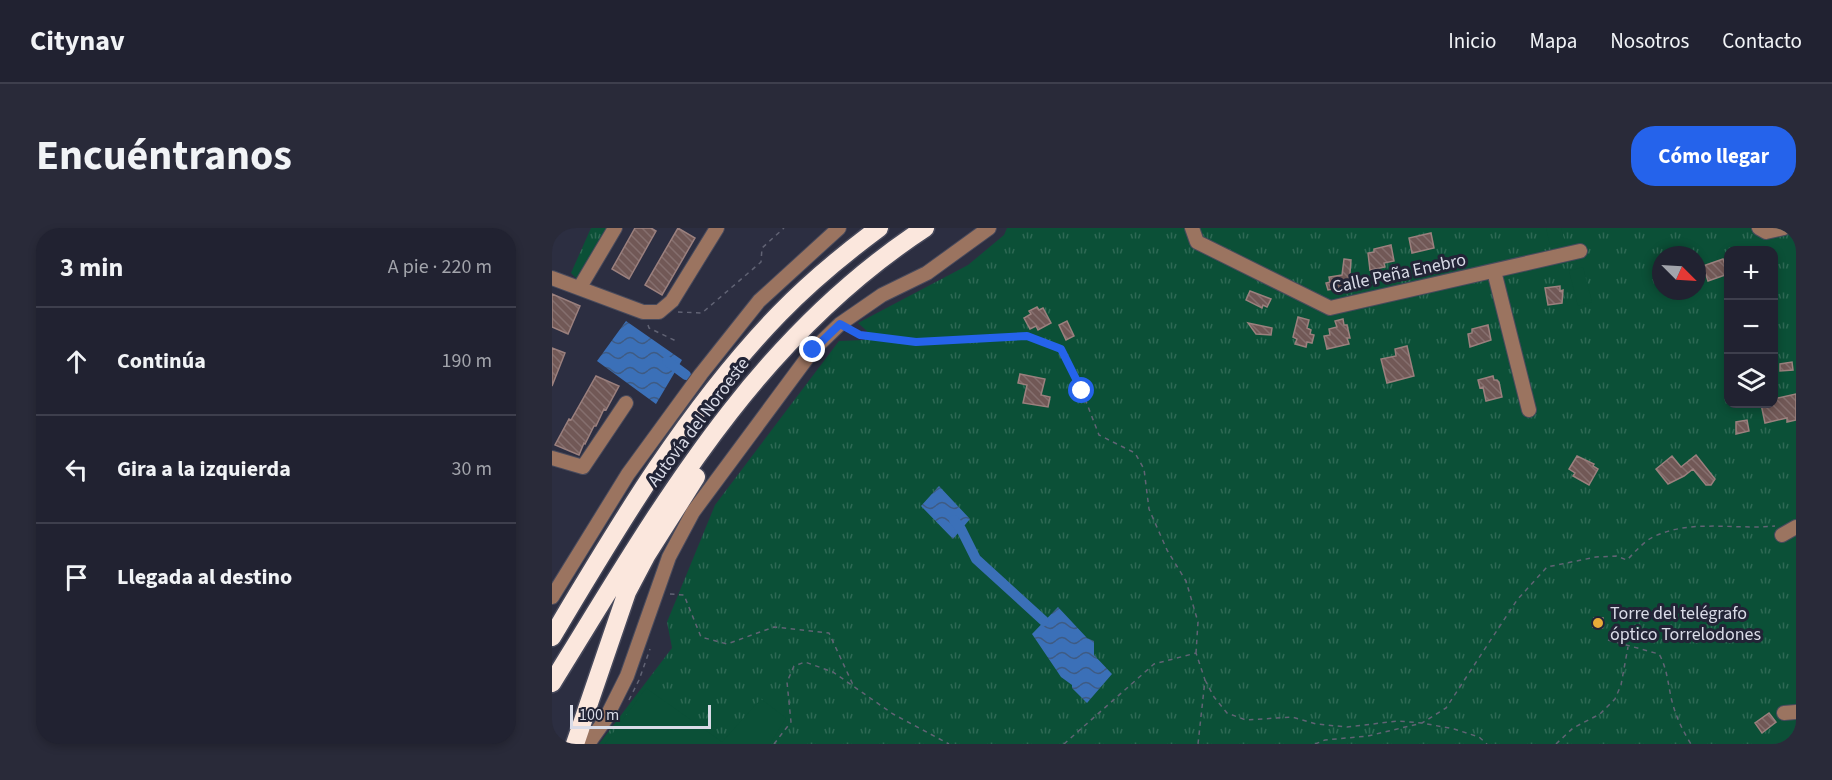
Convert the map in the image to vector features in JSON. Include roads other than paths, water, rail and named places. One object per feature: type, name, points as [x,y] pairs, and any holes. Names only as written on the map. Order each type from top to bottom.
[{"type":"highway","points":[[816,278],[864,228]]},
{"type":"highway","name":"Autovía del Noroeste","points":[[552,637],[645,485],[711,393],[778,314],[816,278],[879,228]]},
{"type":"highway","name":"Autovía del Noroeste","points":[[552,683],[665,501],[732,408],[778,353],[830,301],[894,248],[925,228]]},
{"type":"highway","points":[[574,744],[610,638],[636,574],[778,353]]},
{"type":"street","points":[[580,287],[615,228]]},
{"type":"street","points":[[552,278],[643,312],[651,314],[659,312],[672,301],[717,228]]},
{"type":"street","points":[[552,597],[628,474],[701,374],[759,301],[839,228]]},
{"type":"street","points":[[588,744],[605,720],[627,676],[669,557],[693,512],[813,350],[840,324],[882,295],[927,273],[989,228]]},
{"type":"street","name":"Calle Peña Enebro","points":[[1192,228],[1197,242],[1330,308],[1580,251]]},
{"type":"street","points":[[1759,228],[1766,232],[1784,228]]},
{"type":"street","name":"Calle Peña Enebro","points":[[1494,271],[1529,410]]},
{"type":"street","points":[[552,458],[583,467],[626,403]]},
{"type":"water","points":[[626,321],[682,360],[656,404],[597,361]]},
{"type":"water","points":[[939,486],[970,519],[953,539],[921,506]]},
{"type":"water","points":[[1058,607],[1087,638],[1094,641],[1094,655],[1112,674],[1087,703],[1072,688],[1072,685],[1061,677],[1032,634]]},
{"type":"waterway","points":[[667,361],[686,375]]},
{"type":"waterway","points":[[954,520],[976,559],[1044,621]]},
{"type":"place","name":"Torre del telégrafo óptico Torrelodones","points":[[1598,623]]}]
